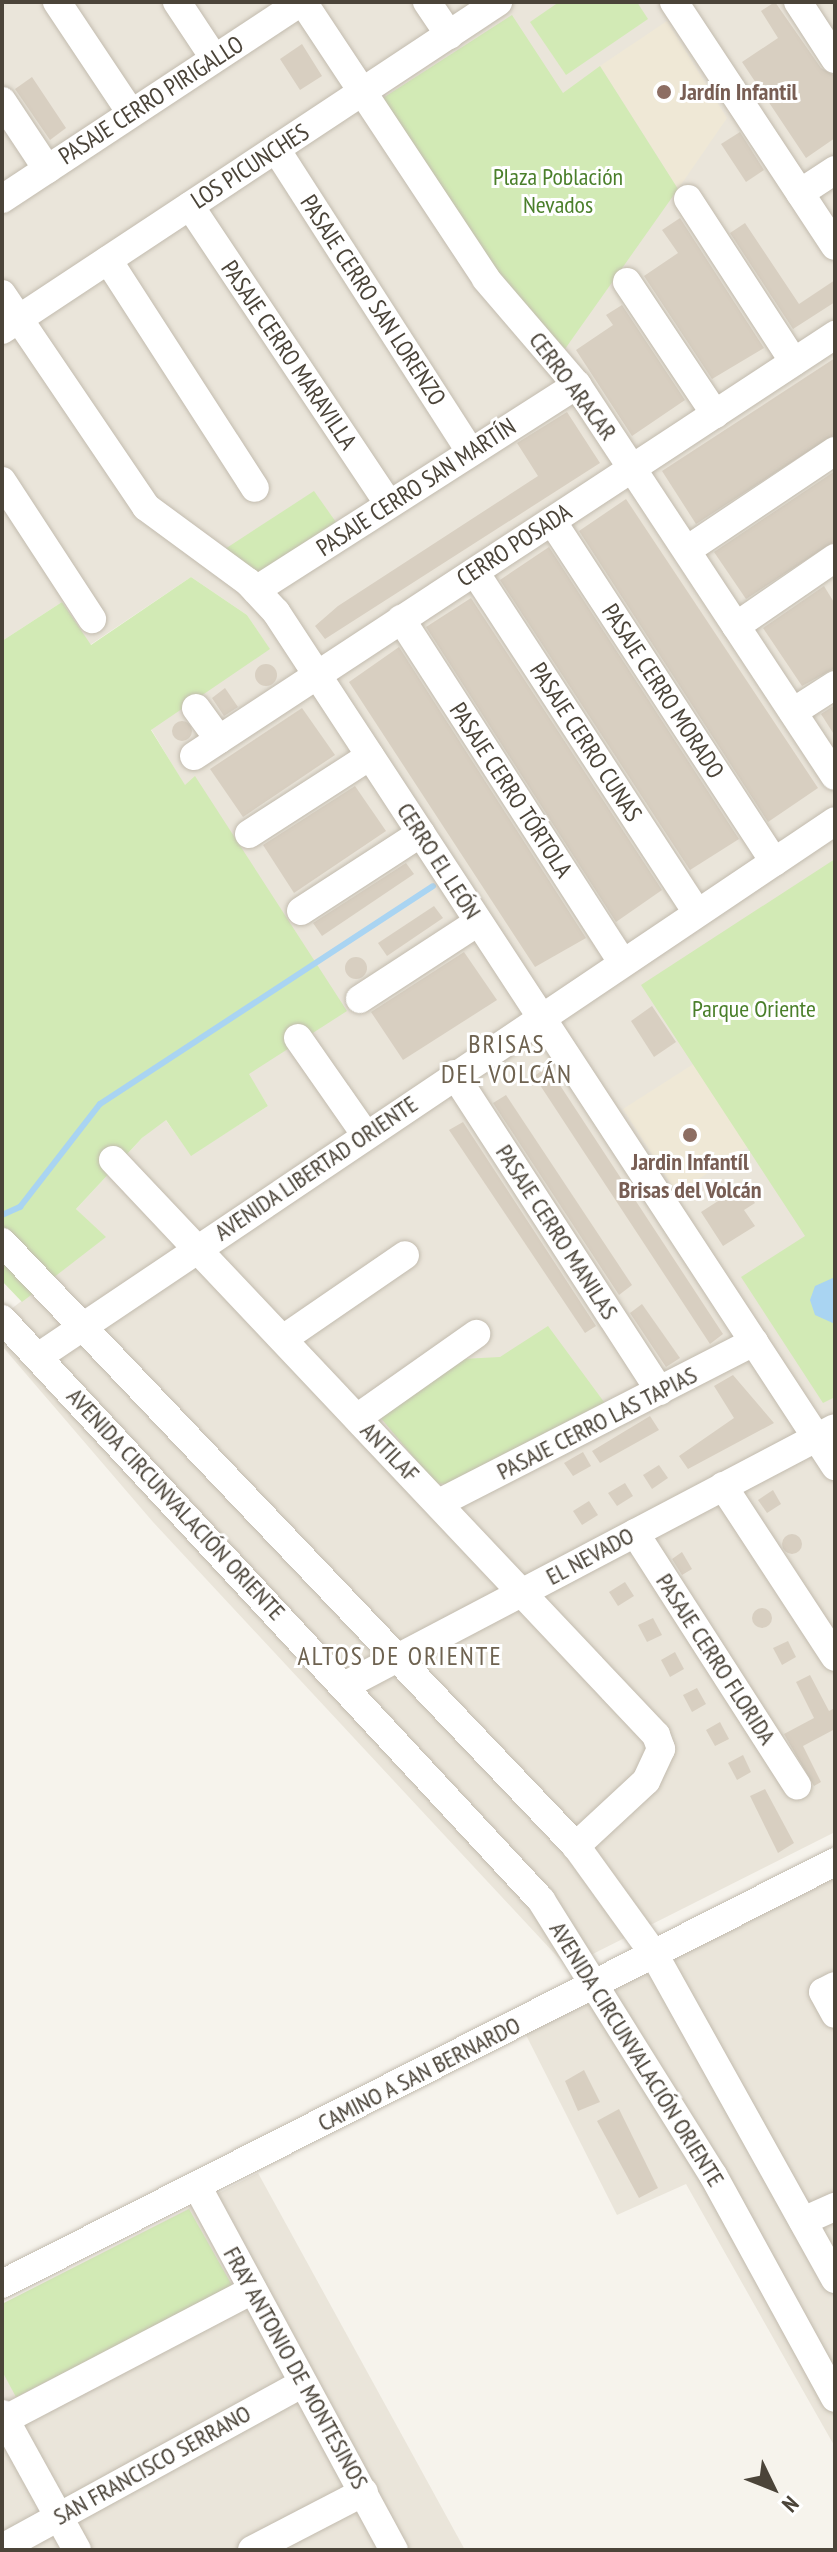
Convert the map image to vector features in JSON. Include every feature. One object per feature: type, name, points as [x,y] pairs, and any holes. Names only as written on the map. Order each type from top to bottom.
[{"type":"street","points":[[57,2],[131,113]]},
{"type":"street","points":[[177,2],[214,58]]},
{"type":"street","name":"PASAJE CERRO PIRIGALLO","points":[[2,199],[302,2]]},
{"type":"street","name":"CERRO ARACAR","points":[[302,2],[486,279],[577,385],[835,776]]},
{"type":"street","points":[[427,2],[449,35]]},
{"type":"street","name":"LOS PICUNCHES","points":[[10,325],[498,2]]},
{"type":"street","points":[[674,2],[835,246]]},
{"type":"street","points":[[798,2],[835,59]]},
{"type":"street","points":[[2,101],[47,169]]},
{"type":"street","name":"PASAJE CERRO SAN LORENZO","points":[[276,149],[470,451]]},
{"type":"street","points":[[800,193],[835,170]]},
{"type":"street","points":[[688,199],[794,362]]},
{"type":"street","name":"PASAJE CERRO MARAVILLA","points":[[190,206],[388,503]]},
{"type":"street","points":[[108,260],[255,488]]},
{"type":"street","points":[[627,282],[715,414]]},
{"type":"street","name":"CERRO EL LEÓN","points":[[2,294],[10,325],[146,507],[256,590],[316,674],[754,1342],[826,1432],[835,1466]]},
{"type":"street","name":"CERRO POSADA","points":[[194,756],[835,335]]},
{"type":"street","name":"PASAJE CERRO SAN MARTÍN","points":[[256,590],[577,385]]},
{"type":"street","points":[[687,550],[835,451]]},
{"type":"street","points":[[2,481],[92,619]]},
{"type":"street","name":"PASAJE CERRO MORADO","points":[[552,521],[774,862]]},
{"type":"street","points":[[736,626],[835,558]]},
{"type":"street","name":"PASAJE CERRO CUNAS","points":[[475,572],[697,912]]},
{"type":"street","name":"PASAJE CERRO TÓRTOLA","points":[[401,619],[621,961]]},
{"type":"street","points":[[793,712],[835,685]]},
{"type":"street","points":[[196,708],[219,740]]},
{"type":"street","points":[[249,834],[370,756]]},
{"type":"street","name":"AVENIDA LIBERTAD ORIENTE","points":[[38,1357],[540,1015],[835,821]]},
{"type":"street","points":[[301,911],[421,833]]},
{"type":"street","points":[[360,999],[478,922]]},
{"type":"street","points":[[298,1038],[365,1134]]},
{"type":"street","name":"PASAJE CERRO MANILAS","points":[[454,1074],[660,1391]]},
{"type":"street","name":"ANTILAF","points":[[113,1160],[525,1591],[661,1749],[646,1781],[576,1846]]},
{"type":"street","points":[[2,1242],[400,1656],[576,1846],[654,1954],[835,2279]]},
{"type":"street","points":[[283,1339],[405,1255]]},
{"type":"street","name":"AVENIDA CIRCUNVALACIÓN ORIENTE","points":[[2,1319],[500,1849],[599,1983],[835,2398]]},
{"type":"street","points":[[357,1418],[476,1334]]},
{"type":"street","name":"PASAJE CERRO LAS TAPIAS","points":[[439,1503],[754,1342]]},
{"type":"street","name":"EL NEVADO","points":[[346,1685],[826,1432]]},
{"type":"street","points":[[723,1486],[835,1657]]},
{"type":"street","name":"PASAJE CERRO FLORIDA","points":[[635,1533],[797,1785]]},
{"type":"street","name":"CAMINO A SAN BERNARDO","points":[[2,2284],[835,1862]]},
{"type":"street","name":"FRAY ANTONIO DE MONTESINOS","points":[[197,2186],[394,2550]]},
{"type":"street","points":[[803,2221],[835,2207]]},
{"type":"street","points":[[77,2550],[3,2418],[253,2290]]},
{"type":"street","name":"SAN FRANCISCO SERRANO","points":[[2,2548],[303,2383]]},
{"type":"street","points":[[252,2550],[364,2492]]},
{"type":"shaded area","points":[[2,2],[835,2],[835,1832],[567,1967],[153,1522],[2,1346],[2,1316],[105,1237],[76,1209],[142,1138],[165,1119],[191,1155],[268,1106],[248,1074],[185,786],[151,729],[269,648],[247,615],[191,577],[90,645],[62,602],[2,641]]},
{"type":"shaded area","name":"Jardín Infantil","points":[[667,21],[727,118],[678,189],[600,66]]},
{"type":"shaded area","name":"Jardin Infantíl Brisas del Volcán","points":[[695,1063],[748,1147],[677,1193],[623,1109]]},
{"type":"shaded area","points":[[835,1874],[835,2447],[686,2184],[617,2215],[525,2033]]},
{"type":"shaded area","points":[[258,2173],[465,2550],[2,2550],[2,2304]]},
{"type":"green space","points":[[559,2],[637,2],[648,19],[566,75],[530,22]]},
{"type":"green space","name":"Plaza Población Nevados","points":[[512,15],[563,93],[600,66],[678,189],[565,349],[491,268],[383,98]]},
{"type":"green space","points":[[314,491],[338,525],[257,577],[225,549]]},
{"type":"green space","points":[[191,577],[247,615],[270,649],[151,730],[185,785],[195,776],[347,1011],[249,1074],[268,1106],[191,1156],[166,1120],[142,1138],[76,1209],[106,1237],[22,1302],[2,1281],[2,641],[62,602],[91,645]]},
{"type":"green space","name":"Parque Oriente","points":[[835,859],[835,1397],[823,1403],[741,1277],[805,1236],[641,985]]},
{"type":"green space","points":[[548,1326],[607,1406],[456,1485],[435,1483],[380,1417],[462,1359],[500,1357]]},
{"type":"green space","points":[[189,2209],[233,2287],[16,2397],[2,2371],[2,2304]]},
{"type":"water","points":[[835,1277],[835,1324],[815,1315],[810,1300],[815,1286]]},
{"type":"building","points":[[775,2],[821,68],[835,76],[835,138],[806,158],[742,62],[778,38],[761,11]]},
{"type":"building","points":[[302,44],[322,76],[300,90],[280,59]]},
{"type":"building","points":[[32,77],[66,128],[50,140],[15,89]]},
{"type":"building","points":[[740,132],[764,170],[746,182],[721,144]]},
{"type":"building","points":[[680,218],[764,348],[712,379],[644,276],[678,253],[662,230]]},
{"type":"building","points":[[745,223],[799,304],[835,280],[835,302],[793,329],[730,233]]},
{"type":"building","points":[[622,305],[685,400],[632,436],[576,350],[613,325],[606,315]]},
{"type":"building","points":[[835,358],[835,434],[696,524],[662,471]]},
{"type":"building","points":[[567,412],[600,463],[325,639],[315,626],[338,606],[538,476],[517,443]]},
{"type":"building","points":[[835,471],[835,541],[746,599],[714,552]]},
{"type":"building","points":[[626,499],[818,788],[768,822],[579,531]]},
{"type":"building","points":[[549,547],[739,839],[690,870],[500,580]]},
{"type":"building","points":[[824,586],[835,604],[835,668],[802,686],[763,628]]},
{"type":"building","points":[[471,598],[662,890],[616,922],[426,627]]},
{"type":"building","points":[[399,647],[586,938],[535,967],[349,682]]},
{"type":"building","points":[[266,664],[274,667],[277,675],[274,683],[266,686],[258,683],[255,675],[258,667]]},
{"type":"building","points":[[225,688],[238,707],[224,716],[212,698]]},
{"type":"building","points":[[835,705],[835,736],[821,714]]},
{"type":"building","points":[[302,708],[335,755],[243,817],[210,769]]},
{"type":"building","points":[[178,721],[186,721],[192,731],[186,741],[178,741],[172,735],[172,727]]},
{"type":"building","points":[[355,786],[386,831],[294,893],[263,845]]},
{"type":"building","points":[[406,863],[414,874],[322,936],[313,923]]},
{"type":"building","points":[[434,906],[443,918],[387,956],[378,943]]},
{"type":"building","points":[[464,952],[497,1000],[403,1060],[371,1012]]},
{"type":"building","points":[[356,957],[364,960],[367,968],[364,976],[356,979],[348,976],[345,968],[348,960]]},
{"type":"building","points":[[652,1006],[676,1042],[654,1057],[631,1021]]},
{"type":"building","points":[[548,1067],[723,1334],[710,1344],[534,1076]]},
{"type":"building","points":[[506,1095],[632,1285],[619,1295],[493,1103]]},
{"type":"building","points":[[463,1122],[596,1326],[585,1333],[449,1130]]},
{"type":"building","points":[[743,1185],[755,1203],[744,1210],[755,1226],[723,1246],[701,1212]]},
{"type":"building","points":[[642,1304],[680,1358],[666,1367],[630,1313]]},
{"type":"building","points":[[733,1375],[774,1423],[688,1469],[679,1456],[734,1418],[714,1386]]},
{"type":"building","points":[[650,1416],[659,1430],[600,1463],[592,1451]]},
{"type":"building","points":[[583,1452],[591,1466],[573,1476],[564,1463]]},
{"type":"building","points":[[659,1465],[668,1478],[652,1489],[643,1475]]},
{"type":"building","points":[[625,1483],[633,1496],[617,1506],[608,1493]]},
{"type":"building","points":[[773,1490],[781,1504],[767,1513],[758,1500]]},
{"type":"building","points":[[589,1501],[598,1515],[582,1525],[573,1511]]},
{"type":"building","points":[[792,1534],[799,1537],[802,1544],[799,1551],[792,1554],[785,1551],[782,1544],[785,1537]]},
{"type":"building","points":[[682,1552],[692,1569],[682,1575],[672,1559]]},
{"type":"building","points":[[625,1582],[634,1596],[618,1606],[609,1592]]},
{"type":"building","points":[[762,1608],[769,1611],[772,1618],[769,1625],[762,1628],[755,1625],[752,1618],[755,1611]]},
{"type":"building","points":[[653,1618],[662,1635],[647,1642],[638,1625]]},
{"type":"building","points":[[788,1641],[796,1657],[782,1665],[773,1648]]},
{"type":"building","points":[[675,1652],[684,1669],[670,1677],[661,1660]]},
{"type":"building","points":[[810,1675],[829,1711],[835,1708],[835,1729],[803,1746],[821,1782],[814,1786],[784,1734],[814,1718],[796,1682]]},
{"type":"building","points":[[697,1688],[706,1704],[692,1712],[683,1695]]},
{"type":"building","points":[[720,1722],[729,1739],[715,1746],[706,1730]]},
{"type":"building","points":[[743,1755],[751,1772],[737,1780],[728,1763]]},
{"type":"building","points":[[765,1789],[794,1843],[778,1853],[750,1796]]},
{"type":"building","points":[[584,2070],[600,2102],[578,2111],[565,2081]]},
{"type":"building","points":[[619,2109],[658,2188],[639,2198],[597,2121]]},
{"type":"waterway","points":[[2,1215],[20,1207],[100,1104],[433,886]]},
{"type":"place","name":"Jardín Infantil","points":[[664,92]]},
{"type":"place","name":"Jardin Infantíl Brisas del Volcán","points":[[690,1135]]},
{"type":"district","name":"BRISAS DEL VOLCÁN","points":[[507,1059]]},
{"type":"district","name":"ALTOS DE ORIENTE","points":[[400,1656]]}]
